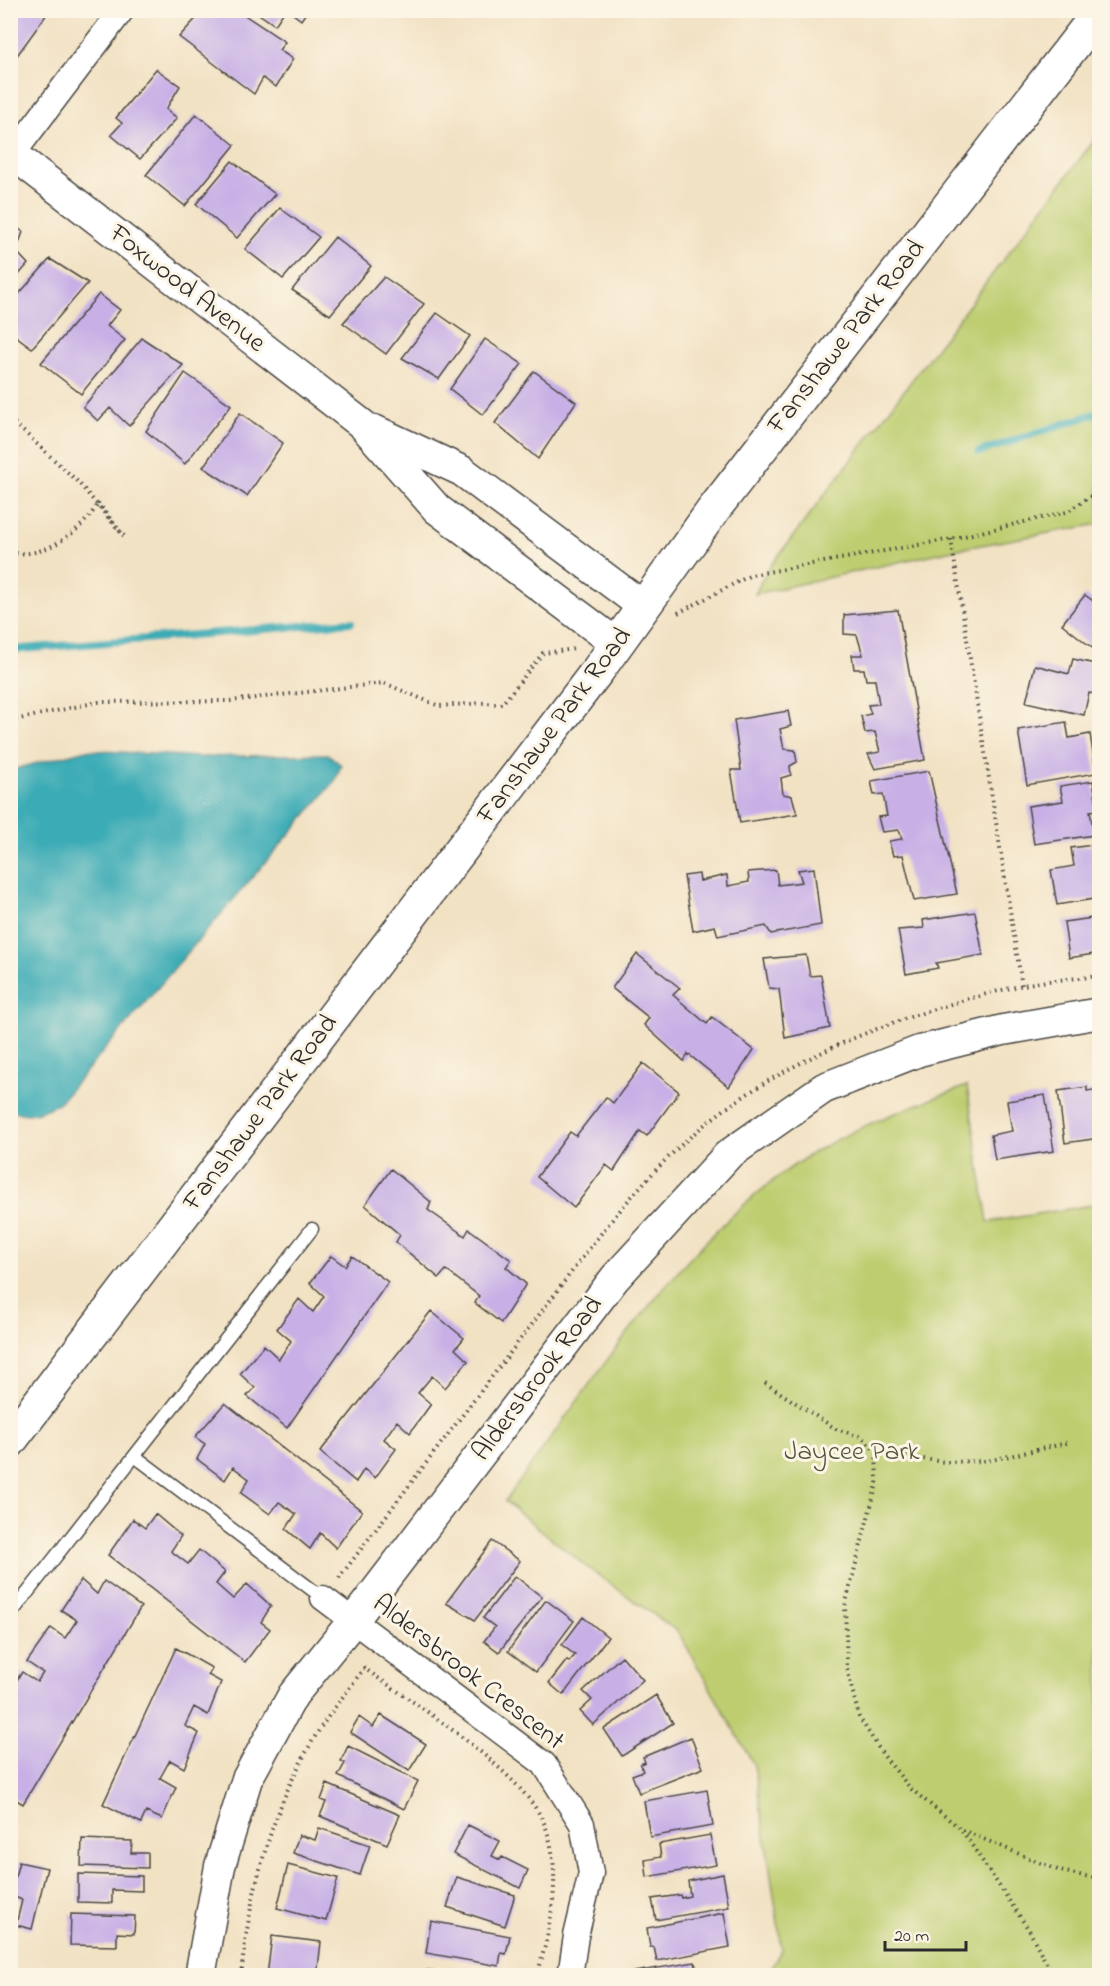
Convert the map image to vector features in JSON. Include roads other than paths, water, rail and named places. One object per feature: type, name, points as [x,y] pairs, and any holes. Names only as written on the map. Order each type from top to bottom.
[{"type":"main road","name":"Fanshawe Park Road","points":[[10,1441],[617,644],[714,509],[1100,11]]},
{"type":"street","points":[[12,153],[122,10]]},
{"type":"street","name":"Foxwood Avenue","points":[[12,153],[363,425],[437,509],[617,644]]},
{"type":"street","name":"Foxwood Avenue","points":[[363,425],[462,471],[644,607]]},
{"type":"street","name":"Aldersbrook Road","points":[[200,1976],[220,1866],[247,1779],[293,1695],[353,1621],[615,1278],[728,1155],[824,1088],[908,1055],[1003,1030],[1100,1013]]},
{"type":"street","name":"Aldersbrook Crescent","points":[[323,1598],[544,1764],[582,1824],[591,1873],[576,1936],[570,1976]]},
{"type":"lane","points":[[10,1615],[136,1457],[312,1229]]},
{"type":"lane","points":[[136,1457],[323,1598]]},
{"type":"water","points":[[86,750],[199,757],[328,754],[341,765],[335,781],[59,1103],[34,1113],[16,1112],[10,1108],[11,770]]},
{"type":"waterway","points":[[979,452],[1100,412]]},
{"type":"waterway","points":[[10,650],[351,622]]},
{"type":"park label","name":"Jaycee Park","points":[[852,1452]]}]
